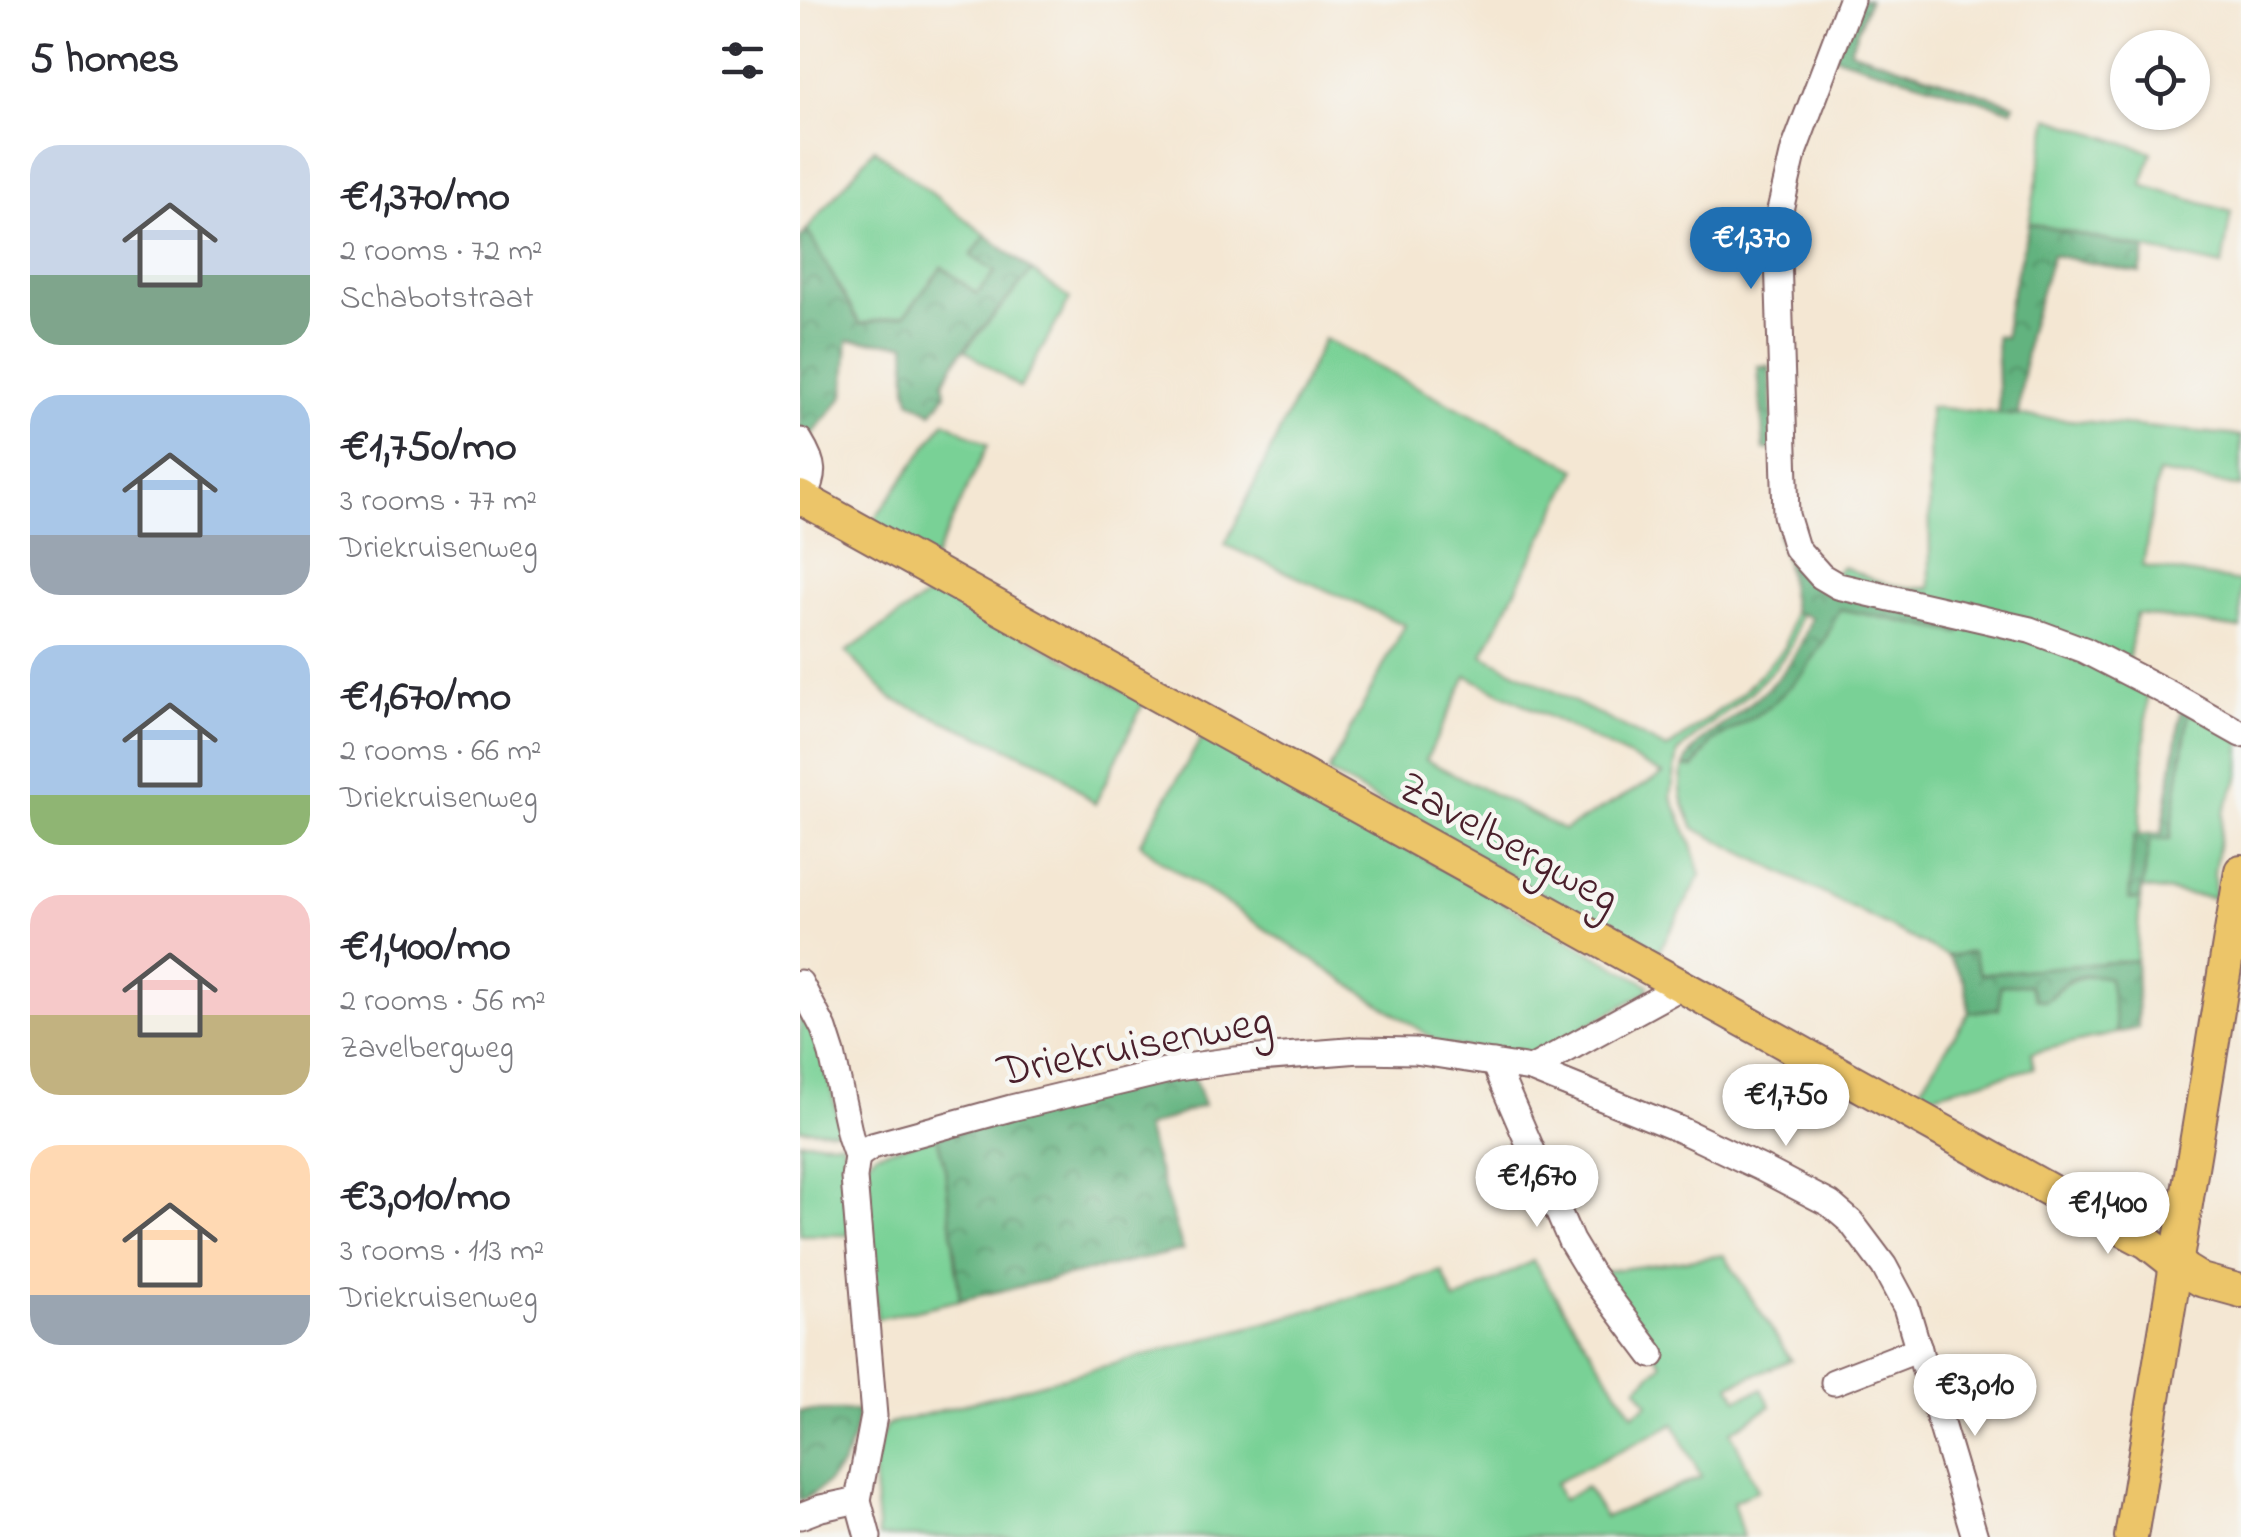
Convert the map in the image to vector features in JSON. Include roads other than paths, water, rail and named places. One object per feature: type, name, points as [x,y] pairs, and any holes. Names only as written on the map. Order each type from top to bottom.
[{"type":"main road","name":"Zavelbergweg","points":[[801,498],[2146,1242],[2201,1280],[2241,1291]]},
{"type":"main road","points":[[2131,1537],[2241,871]]},
{"type":"street","points":[[1851,0],[1794,150],[1777,223],[1786,516],[1796,548],[1821,576],[1838,586],[2030,630],[2084,650],[2241,734]]},
{"type":"street","points":[[800,441],[813,470],[801,498]]},
{"type":"street","points":[[800,983],[824,1029],[857,1156],[854,1178],[874,1416],[858,1500],[868,1537]]},
{"type":"street","points":[[1531,1069],[1682,986]]},
{"type":"street","name":"Driekruisenweg","points":[[857,1156],[872,1146],[976,1118],[1178,1068],[1235,1060],[1360,1050],[1416,1052],[1531,1069],[1679,1129],[1801,1188],[1830,1204],[1851,1222],[1884,1266],[1906,1307],[1976,1537]]},
{"type":"street","points":[[1494,1062],[1571,1241],[1652,1355]]},
{"type":"street","points":[[1834,1382],[1920,1349]]},
{"type":"street","points":[[800,1516],[858,1500]]}]
